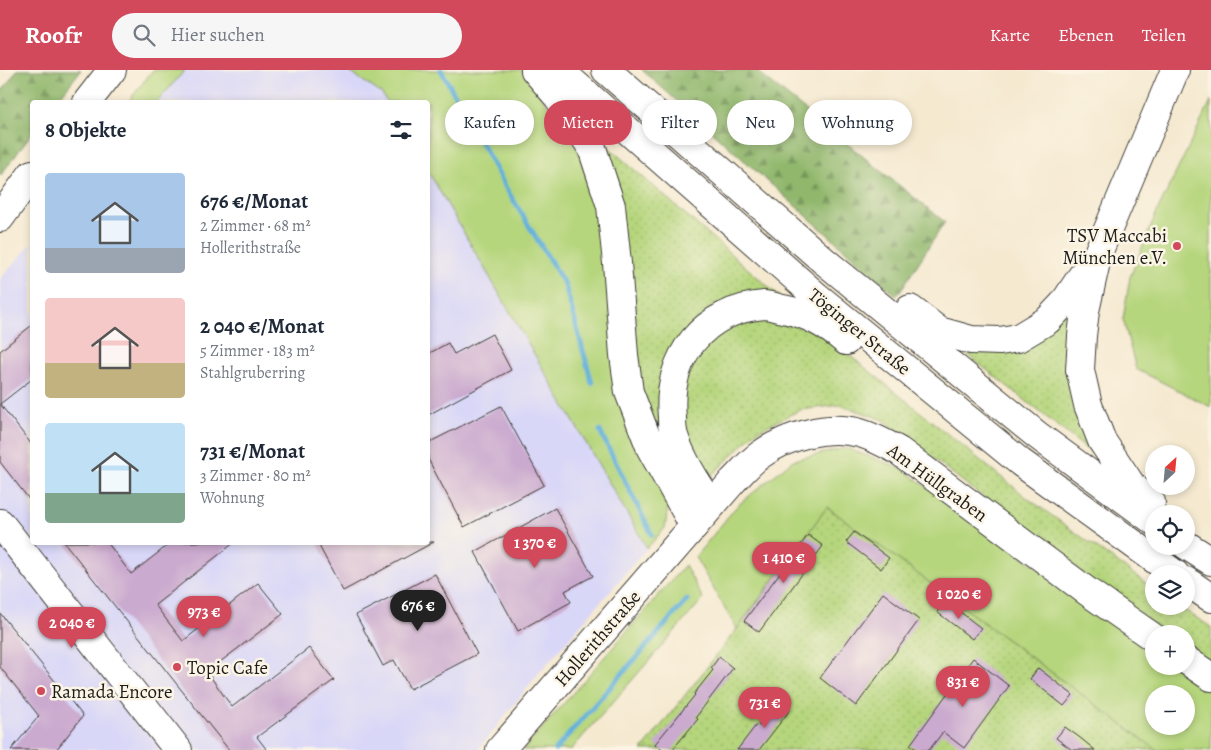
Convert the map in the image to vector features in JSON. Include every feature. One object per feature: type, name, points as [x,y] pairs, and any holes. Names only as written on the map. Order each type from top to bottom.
[{"type":"main road","points":[[90,100],[112,70]]},
{"type":"main road","points":[[535,70],[558,97],[592,148],[611,206],[629,392],[651,449],[694,526]]},
{"type":"main road","name":"Töginger Straße","points":[[559,70],[814,294],[1020,462],[1163,565]]},
{"type":"main road","name":"Töginger Straße","points":[[606,70],[823,260],[1037,435],[1145,514]]},
{"type":"main road","points":[[1155,505],[1132,486],[1102,441],[1088,405],[1080,370],[1085,310],[1098,253],[1175,70]]},
{"type":"main road","points":[[0,218],[30,177]]},
{"type":"main road","points":[[823,260],[862,272],[939,330],[972,340],[1000,341],[1018,338],[1048,320],[1064,303],[1098,253]]},
{"type":"main road","points":[[712,505],[691,475],[673,434],[670,399],[677,368],[693,339],[713,321],[741,310],[766,305],[802,313],[830,328],[942,418],[989,437]]},
{"type":"main road","name":"Am Hüllgraben","points":[[694,526],[759,455],[802,434],[818,431],[858,433],[881,441],[899,451],[1088,592],[1145,632]]},
{"type":"main road","points":[[0,523],[178,750]]},
{"type":"main road","name":"Hollerithstraße","points":[[500,750],[694,526]]},
{"type":"main road","points":[[1195,550],[1211,561]]},
{"type":"main road","points":[[1195,587],[1211,598]]},
{"type":"main road","points":[[1195,666],[1211,677]]},
{"type":"shaded area","points":[[185,70],[347,70],[382,94],[386,100],[159,100]]},
{"type":"shaded area","points":[[430,174],[647,548],[534,679],[478,750],[0,750],[0,279],[30,245],[30,545],[430,545]]},
{"type":"green space","points":[[17,70],[81,70],[58,100],[30,100],[30,136],[0,176],[0,94]]},
{"type":"green space","points":[[153,70],[185,70],[159,100],[130,100]]},
{"type":"green space","points":[[347,70],[522,70],[544,100],[544,145],[576,145],[596,203],[606,257],[669,502],[665,528],[647,548],[430,174],[430,100],[386,100],[382,94]]},
{"type":"green space","points":[[642,70],[755,70],[792,100],[727,100],[727,145],[794,145],[794,101],[804,109],[804,145],[849,145],[945,222],[897,296],[717,136],[717,100],[676,100]]},
{"type":"green space","name":"TSV Maccabi München e.V.","points":[[1211,101],[1211,407],[1136,369],[1123,319],[1130,277],[1156,214]]},
{"type":"green space","points":[[598,145],[606,145],[779,296],[677,346],[683,488],[643,399]]},
{"type":"green space","points":[[1079,295],[1098,458],[959,348],[1006,350]]},
{"type":"green space","points":[[761,316],[823,334],[1026,497],[1145,583],[1145,615],[1192,615],[1211,627],[1211,663],[1195,653],[1195,625],[1154,625],[1071,566],[884,420],[841,405],[800,410],[757,431],[709,478],[703,477],[679,419],[688,362],[706,338],[732,325]]},
{"type":"green space","points":[[846,448],[901,468],[1145,645],[1145,675],[1190,675],[1211,689],[1211,750],[1157,750],[827,507],[737,629],[695,557],[737,506],[793,460]]},
{"type":"green space","points":[[827,507],[1157,750],[642,750],[737,629]]},
{"type":"green space","points":[[685,565],[703,599],[571,750],[523,750]]},
{"type":"building","points":[[30,327],[30,381],[0,404],[0,351]]},
{"type":"building","points":[[492,334],[511,370],[430,414],[430,353],[448,343],[454,354]]},
{"type":"building","points":[[0,404],[30,442],[30,500],[0,462]]},
{"type":"building","points":[[501,406],[544,485],[464,527],[430,463],[430,442]]},
{"type":"building","points":[[555,508],[593,576],[565,591],[571,602],[518,631],[475,552]]},
{"type":"building","points":[[854,532],[889,558],[881,569],[846,542]]},
{"type":"building","points":[[808,535],[823,546],[759,632],[744,621]]},
{"type":"building","points":[[66,545],[109,545],[131,574],[168,545],[231,545],[155,605],[183,641],[258,583],[283,614],[207,672],[232,707],[309,648],[334,680],[257,737],[267,750],[229,750]]},
{"type":"building","points":[[319,545],[428,545],[343,591]]},
{"type":"building","points":[[435,574],[477,654],[410,689],[394,660],[383,666],[356,615]]},
{"type":"building","points":[[883,593],[919,620],[856,706],[820,678]]},
{"type":"building","points":[[946,601],[981,628],[972,639],[937,612]]},
{"type":"building","name":"Ramada Encore","points":[[0,613],[83,716],[56,750],[11,750],[39,716],[0,667]]},
{"type":"building","points":[[719,657],[733,668],[696,717],[698,719],[672,750],[662,750],[655,744],[695,695],[713,670],[711,668]]},
{"type":"building","points":[[973,658],[1009,686],[964,748],[943,732],[929,750],[918,750],[910,745]]},
{"type":"building","points":[[1038,668],[1073,695],[1064,706],[1030,679]]},
{"type":"building","points":[[777,701],[790,710],[759,750],[737,750],[757,724],[760,726]]},
{"type":"building","points":[[1065,727],[1095,750],[1072,750],[1056,738]]},
{"type":"waterway","points":[[441,70],[506,188],[565,285],[592,383]]},
{"type":"waterway","points":[[600,431],[652,535]]},
{"type":"waterway","points":[[555,750],[687,600]]},
{"type":"place","name":"TSV Maccabi München e.V.","points":[[1177,246]]},
{"type":"place","name":"Topic Cafe","points":[[177,667]]},
{"type":"place","name":"Ramada Encore","points":[[41,691]]}]
